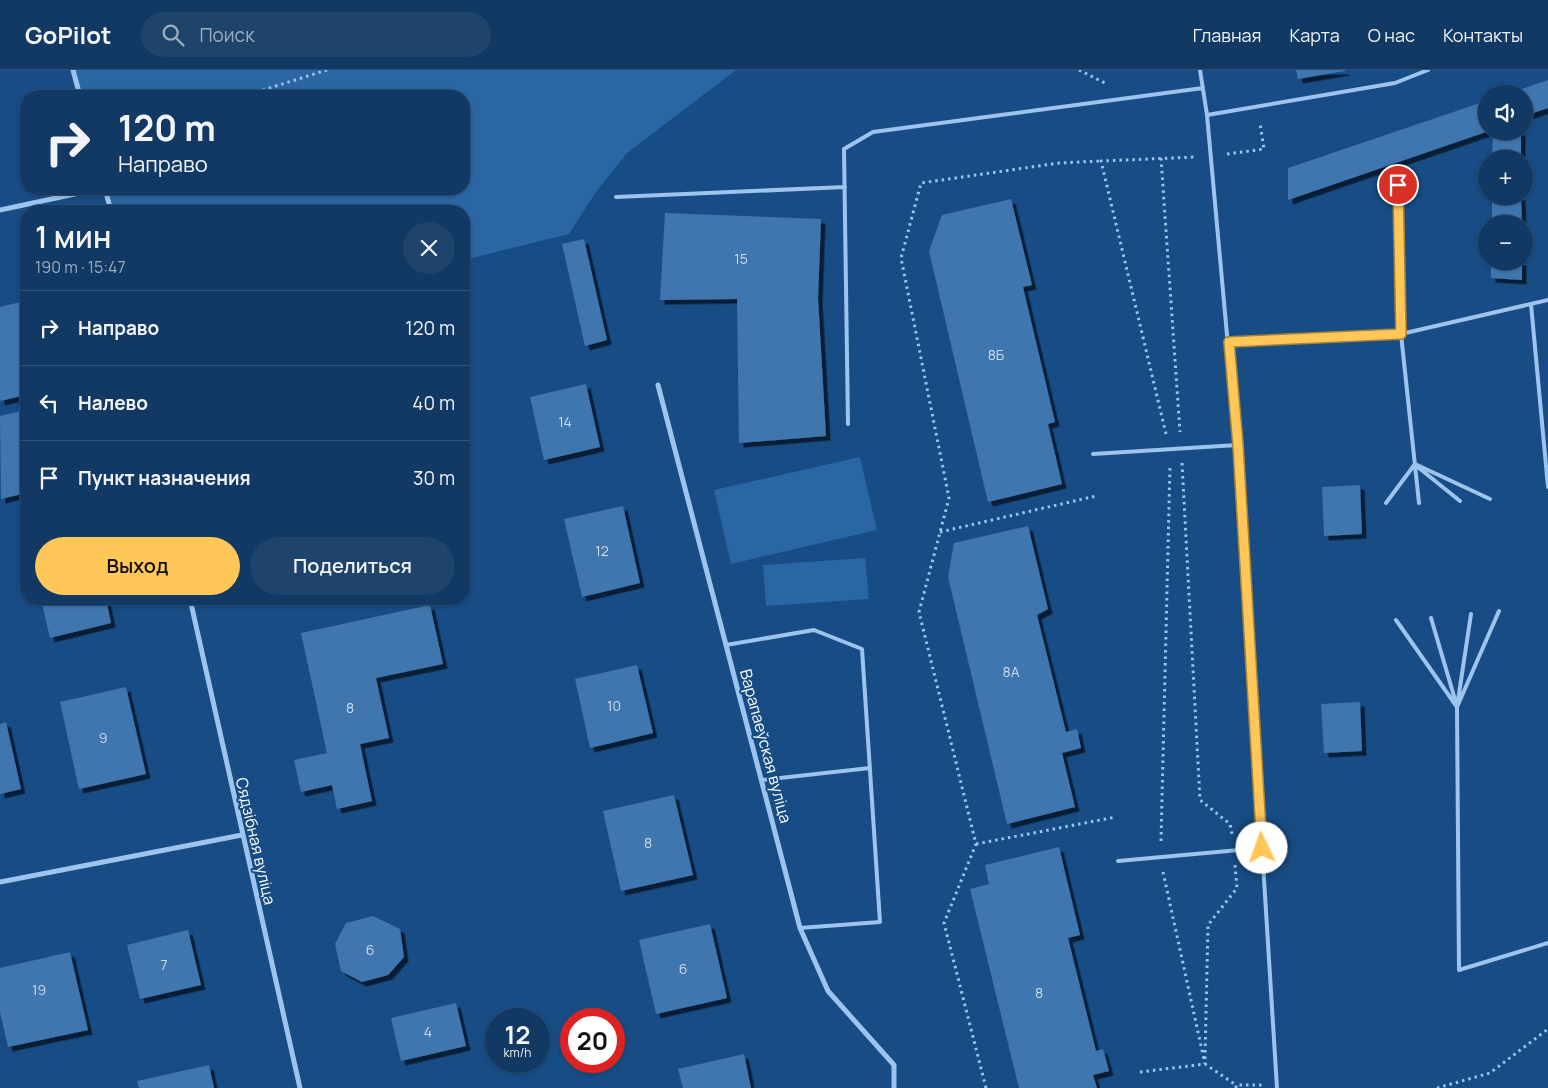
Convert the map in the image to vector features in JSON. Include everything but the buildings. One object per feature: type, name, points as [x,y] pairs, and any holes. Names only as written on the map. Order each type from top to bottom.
[{"type":"street","points":[[74,70],[79,90]]},
{"type":"street","points":[[23,205],[70,195]]},
{"type":"street","points":[[0,210],[20,206]]},
{"type":"street","name":"Варапаеўская вуліца","points":[[658,385],[800,928],[828,991],[894,1065],[894,1088]]},
{"type":"street","name":"Сядзібная вуліца","points":[[191,605],[300,1088]]},
{"type":"street","points":[[0,882],[242,835]]},
{"type":"lane","points":[[1200,70],[1207,115],[1238,445],[1277,1087]]},
{"type":"lane","points":[[1207,115],[1396,83],[1428,70]]},
{"type":"lane","points":[[848,424],[844,149],[873,132],[1203,88]]},
{"type":"lane","points":[[1398,185],[1401,334],[1419,503]]},
{"type":"lane","points":[[616,197],[845,187]]},
{"type":"lane","points":[[1229,342],[1401,334],[1548,300]]},
{"type":"lane","points":[[1531,304],[1548,487]]},
{"type":"lane","points":[[1093,454],[1238,445]]},
{"type":"lane","points":[[1415,464],[1490,499]]},
{"type":"lane","points":[[1415,464],[1460,501]]},
{"type":"lane","points":[[1386,503],[1415,464]]},
{"type":"lane","points":[[1457,707],[1499,611]]},
{"type":"lane","points":[[1471,614],[1457,707],[1459,970],[1548,943]]},
{"type":"lane","points":[[1432,618],[1457,707]]},
{"type":"lane","points":[[1396,620],[1457,707]]},
{"type":"lane","points":[[726,645],[814,630],[862,650],[880,922],[800,928]]},
{"type":"lane","points":[[762,780],[870,768]]},
{"type":"lane","points":[[1118,861],[1262,848]]},
{"type":"path","points":[[263,90],[327,70]]},
{"type":"path","points":[[986,1088],[944,923],[976,844],[919,612],[949,498],[901,258],[921,183],[1059,163],[1211,156],[1264,150],[1257,108]]},
{"type":"path","points":[[1161,158],[1181,450],[1200,800],[1230,824],[1237,888],[1208,925],[1205,1064]]},
{"type":"path","points":[[1101,161],[1170,450],[1160,857],[1205,1064],[1236,1086],[1277,1087]]},
{"type":"path","points":[[940,532],[1096,496]]},
{"type":"path","points":[[976,844],[1116,817]]},
{"type":"path","points":[[1437,1088],[1490,1074],[1548,1029]]},
{"type":"path","points":[[1140,1072],[1205,1064]]},
{"type":"shaded area","points":[[74,70],[736,70],[627,153],[596,192],[569,234],[470,259],[470,205],[110,205],[108,195],[470,195],[470,90],[79,90]]},
{"type":"shaded area","points":[[860,457],[877,530],[731,564],[714,490]]},
{"type":"shaded area","points":[[865,558],[869,599],[766,606],[763,565]]},
{"type":"route","points":[[1262,848],[1238,445],[1229,342],[1401,334],[1398,185]]}]
